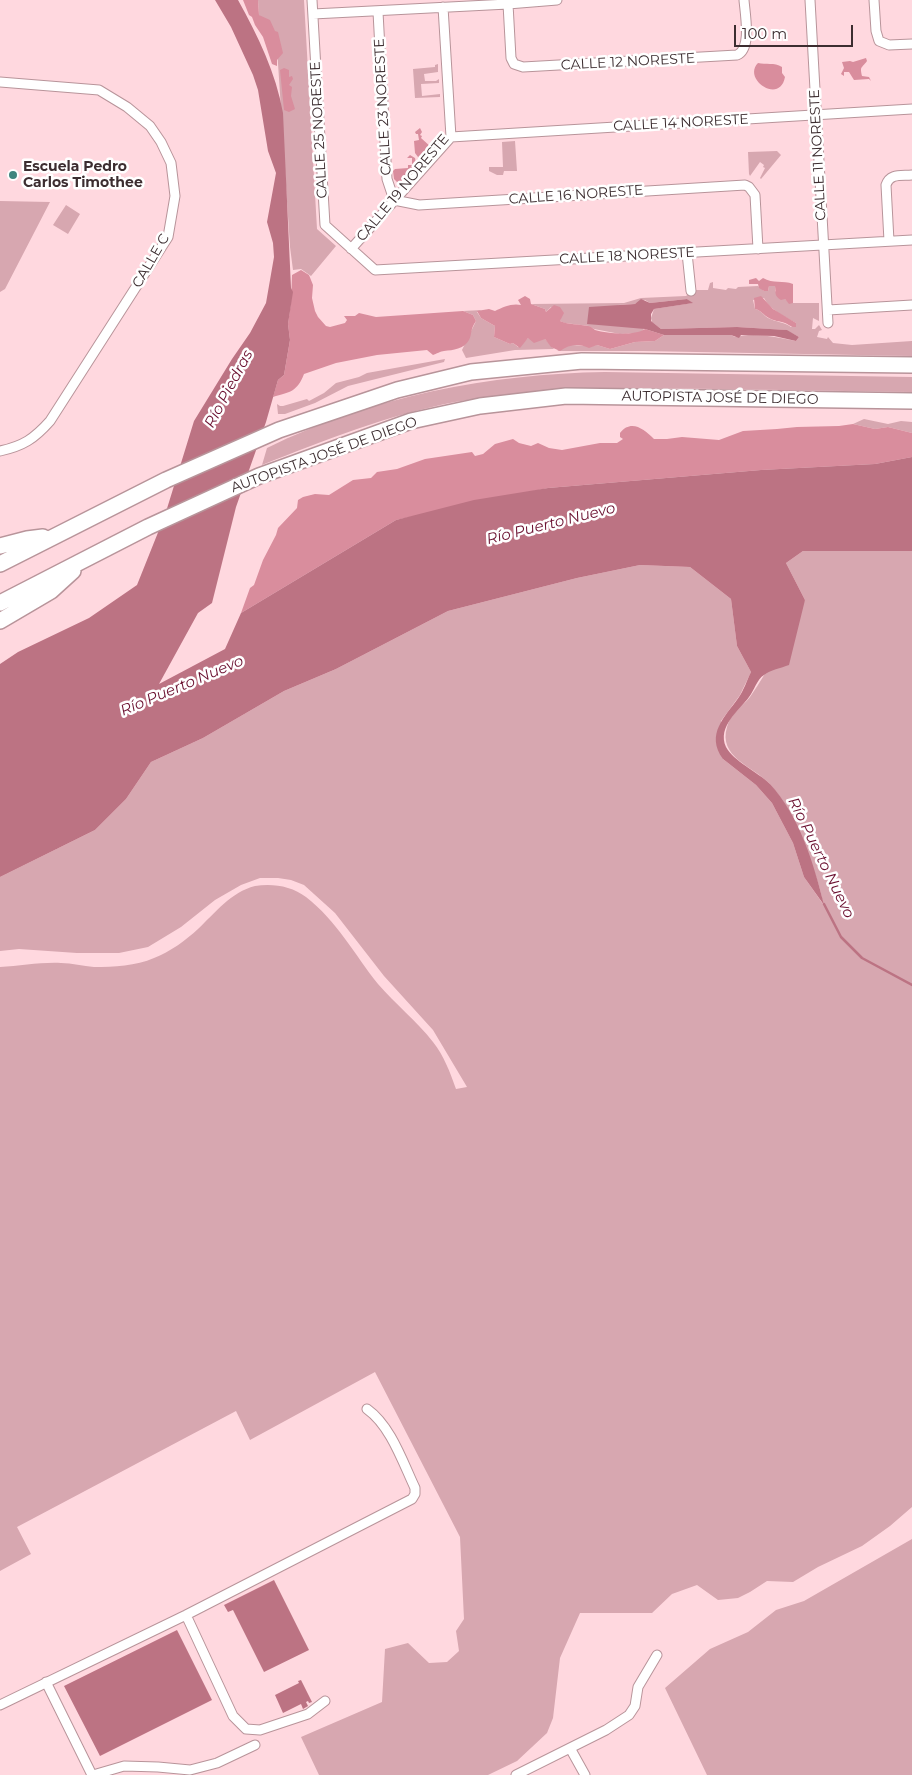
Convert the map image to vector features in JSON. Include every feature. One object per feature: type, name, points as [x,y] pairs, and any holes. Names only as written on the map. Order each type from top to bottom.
[{"type":"highway","points":[[0,564],[166,480],[278,430],[397,390],[471,372],[582,361],[912,365]]},
{"type":"highway","name":"AUTOPISTA JOSÉ DE DIEGO","points":[[0,603],[148,527],[259,476],[411,421],[480,406],[590,395],[912,401]]},
{"type":"highway","points":[[0,546],[27,538],[54,536]]},
{"type":"highway","points":[[0,621],[51,591],[88,557]]},
{"type":"street","name":"CALLE 25 NORESTE","points":[[312,0],[325,225],[351,248]]},
{"type":"street","points":[[313,14],[378,12],[558,0]]},
{"type":"street","name":"CALLE 12 NORESTE","points":[[508,4],[511,58],[514,64],[519,67],[741,54],[746,45],[744,0]]},
{"type":"street","name":"CALLE 11 NORESTE","points":[[810,0],[828,323]]},
{"type":"street","points":[[874,0],[878,37],[882,43],[889,45],[912,44]]},
{"type":"street","name":"CALLE 19 NORESTE","points":[[351,248],[451,137],[443,7]]},
{"type":"street","name":"CALLE 23 NORESTE","points":[[378,12],[387,179],[394,200]]},
{"type":"street","name":"CALLE C","points":[[0,82],[99,90],[115,99],[150,126],[161,142],[170,159],[175,196],[168,237],[52,418],[35,437],[15,448],[0,451]]},
{"type":"street","name":"CALLE 14 NORESTE","points":[[451,137],[912,109]]},
{"type":"street","points":[[889,241],[885,189],[888,181],[894,176],[912,175]]},
{"type":"street","name":"CALLE 16 NORESTE","points":[[394,200],[419,204],[740,185],[749,187],[755,194],[758,248]]},
{"type":"street","name":"CALLE 18 NORESTE","points":[[351,248],[378,271],[912,240]]},
{"type":"street","points":[[688,253],[691,291]]},
{"type":"street","points":[[828,310],[912,305]]},
{"type":"street","points":[[0,1705],[186,1614],[412,1499],[415,1494],[415,1488],[389,1435],[381,1422],[367,1409]]},
{"type":"street","points":[[186,1614],[233,1716],[246,1729],[260,1730],[308,1714],[325,1701]]},
{"type":"street","points":[[516,1775],[606,1730],[629,1715],[635,1706],[638,1687],[657,1655]]},
{"type":"street","points":[[46,1682],[93,1775],[124,1766],[190,1770],[217,1764],[255,1745]]},
{"type":"street","points":[[570,1748],[585,1775]]},
{"type":"shaded area","points":[[243,0],[258,0],[259,15],[270,20],[275,31],[278,32],[283,53],[277,60],[277,66],[272,64],[263,37],[249,15]]},
{"type":"shaded area","points":[[258,0],[304,0],[317,229],[336,246],[311,276],[301,269],[293,270],[277,48],[259,15]]},
{"type":"shaded area","points":[[866,58],[867,61],[861,69],[862,76],[869,77],[871,81],[869,79],[854,80],[849,72],[844,72],[844,76],[841,74],[844,68],[842,62],[853,62]]},
{"type":"shaded area","points":[[758,63],[782,67],[782,73],[785,77],[782,85],[776,89],[770,89],[758,82],[754,69]]},
{"type":"shaded area","points":[[438,64],[438,72],[424,74],[425,81],[436,81],[439,79],[439,83],[421,84],[422,96],[440,94],[440,97],[415,98],[413,69],[435,67]]},
{"type":"shaded area","points":[[284,68],[289,70],[289,77],[292,76],[293,79],[289,85],[292,87],[291,96],[295,109],[289,112],[284,110],[280,70]]},
{"type":"shaded area","points":[[420,128],[422,132],[421,138],[431,147],[427,159],[421,161],[415,153],[414,141],[419,140],[418,134],[415,132]]},
{"type":"shaded area","points":[[515,141],[517,171],[504,171],[503,175],[497,175],[489,171],[489,167],[503,167],[502,142]]},
{"type":"shaded area","points":[[777,151],[781,155],[761,179],[765,168],[760,162],[750,176],[748,152]]},
{"type":"shaded area","points":[[410,155],[415,158],[417,169],[407,181],[398,183],[394,179],[393,171],[395,169],[408,168],[408,165],[412,165],[412,158],[407,158]]},
{"type":"shaded area","points":[[0,201],[50,202],[5,289],[0,292]]},
{"type":"shaded area","points":[[66,205],[80,214],[68,234],[53,225]]},
{"type":"shaded area","points":[[301,270],[309,275],[313,285],[312,298],[315,311],[326,326],[330,327],[345,323],[347,320],[344,316],[355,316],[359,313],[376,317],[463,311],[473,315],[476,321],[471,336],[467,343],[458,348],[433,355],[427,350],[377,355],[336,363],[304,374],[296,388],[273,397],[278,380],[284,375],[290,340],[288,324],[292,275]]},
{"type":"shaded area","points":[[756,278],[759,281],[763,278],[770,281],[793,284],[793,303],[789,304],[785,299],[781,300],[777,297],[775,286],[769,286],[768,291],[764,291],[759,288],[758,284],[749,284],[749,280]]},
{"type":"shaded area","points":[[713,282],[713,288],[726,290],[728,288],[736,289],[738,287],[758,286],[764,291],[768,291],[769,286],[775,286],[775,291],[790,303],[819,303],[819,321],[813,318],[812,329],[819,325],[822,330],[819,331],[817,337],[827,339],[828,337],[833,343],[852,345],[912,341],[912,356],[557,351],[567,345],[597,345],[610,349],[635,342],[655,341],[664,335],[731,335],[735,337],[758,335],[796,341],[799,337],[786,330],[737,327],[661,329],[652,322],[651,318],[654,309],[692,303],[687,299],[650,303],[645,300],[635,304],[618,305],[644,329],[641,333],[620,334],[594,329],[589,326],[565,323],[560,321],[561,316],[551,307],[546,312],[545,309],[531,304],[624,303],[641,298],[686,296],[694,290],[708,290],[710,283]],"holes":[[[764,298],[778,312],[796,323],[791,327],[768,318],[755,309],[753,300]]]},
{"type":"shaded area","points":[[525,296],[530,299],[531,304],[545,309],[546,312],[554,305],[560,307],[564,313],[560,321],[570,324],[589,326],[595,330],[607,333],[635,333],[645,329],[664,335],[655,341],[635,342],[610,349],[597,345],[589,348],[582,345],[574,345],[560,351],[551,347],[545,339],[534,343],[528,338],[520,348],[513,343],[510,344],[494,337],[495,326],[481,318],[477,311],[489,309],[495,311],[511,305],[521,305],[518,300]]},
{"type":"shaded area","points":[[761,296],[773,309],[796,323],[796,327],[771,319],[755,309],[754,298]]},
{"type":"shaded area","points":[[482,310],[477,312],[481,318],[495,326],[494,337],[510,344],[513,343],[518,347],[528,338],[545,339],[554,349],[515,350],[466,358],[462,350],[476,321],[473,315],[463,311]]},
{"type":"shaded area","points":[[445,359],[444,362],[348,386],[315,403],[285,414],[278,414],[277,404],[283,406],[307,399],[309,401],[324,393],[336,383],[367,373]]},
{"type":"shaded area","points":[[605,372],[912,377],[912,392],[650,388],[553,390],[520,393],[430,407],[381,421],[262,465],[267,448],[348,414],[390,402],[432,391],[518,377]]},
{"type":"shaded area","points":[[864,419],[888,424],[901,421],[912,422],[912,433],[888,427],[875,429],[853,424]]},
{"type":"shaded area","points":[[853,424],[875,429],[888,427],[912,433],[912,457],[875,464],[761,470],[548,488],[396,520],[241,613],[250,588],[254,585],[278,528],[297,508],[298,500],[315,494],[329,495],[353,480],[371,478],[377,472],[397,469],[425,459],[472,452],[475,456],[483,454],[495,444],[513,439],[519,443],[531,446],[538,443],[549,448],[562,450],[600,443],[617,443],[623,439],[620,437],[620,433],[624,429],[633,426],[642,429],[654,439],[682,437],[719,440],[743,431]]},
{"type":"shaded area","points":[[803,551],[912,551],[912,1507],[862,1546],[818,1567],[793,1582],[767,1581],[738,1598],[718,1600],[697,1585],[672,1594],[652,1613],[580,1613],[560,1658],[553,1718],[547,1733],[517,1761],[488,1775],[319,1775],[301,1737],[382,1702],[385,1649],[408,1643],[429,1663],[447,1662],[459,1651],[456,1631],[464,1619],[460,1537],[375,1372],[250,1440],[236,1411],[17,1527],[31,1554],[0,1571],[0,967],[69,963],[109,967],[147,961],[178,945],[238,893],[255,886],[282,886],[295,890],[306,897],[327,916],[378,984],[437,1047],[456,1089],[467,1087],[433,1030],[384,976],[335,913],[304,885],[291,880],[260,878],[241,885],[215,900],[181,927],[148,947],[119,953],[77,953],[19,949],[0,951],[0,877],[95,830],[126,799],[151,762],[203,738],[284,691],[336,669],[448,611],[577,578],[640,565],[690,567],[731,599],[737,646],[751,672],[740,695],[721,721],[723,759],[756,785],[772,803],[793,843],[804,877],[823,904],[818,882],[789,810],[769,783],[738,760],[727,746],[726,737],[727,727],[731,718],[750,697],[757,686],[805,600],[786,563]]},
{"type":"shaded area","points":[[912,1539],[912,1775],[707,1775],[665,1688],[710,1649],[748,1632],[776,1610],[804,1601]]},
{"type":"water","name":"Río Piedras","points":[[215,0],[238,0],[265,55],[280,98],[283,113],[291,288],[293,292],[288,324],[290,340],[284,375],[278,380],[266,422],[236,507],[212,603],[198,613],[159,684],[225,649],[241,613],[396,520],[474,500],[548,488],[761,470],[875,464],[912,457],[912,551],[803,551],[786,563],[805,600],[789,665],[769,672],[757,682],[749,697],[730,719],[724,732],[726,747],[729,752],[770,784],[789,810],[810,857],[824,905],[804,877],[793,843],[772,803],[756,785],[723,759],[718,750],[716,734],[719,726],[741,694],[751,672],[737,646],[731,599],[690,567],[640,565],[577,578],[448,611],[336,669],[284,691],[203,738],[151,762],[126,799],[95,830],[0,877],[0,664],[18,652],[89,618],[137,585],[165,515],[194,421],[250,333],[266,303],[274,257],[273,243],[267,222],[276,173],[268,151],[258,90],[253,75],[231,27]]},
{"type":"water","points":[[641,299],[650,303],[687,299],[693,303],[654,309],[651,314],[651,321],[661,329],[737,327],[787,330],[799,337],[796,341],[774,336],[741,335],[739,338],[731,335],[664,335],[645,329],[587,324],[589,307],[635,304]]},
{"type":"water","points":[[274,1580],[309,1650],[264,1672],[233,1610],[228,1612],[224,1605]]},
{"type":"water","points":[[177,1630],[212,1700],[100,1756],[64,1686]]},
{"type":"water","points":[[301,1680],[312,1702],[306,1702],[308,1706],[303,1709],[301,1704],[283,1713],[275,1695],[299,1683],[298,1681]]},
{"type":"waterway","name":"Río Puerto Nuevo","points":[[824,904],[841,937],[862,958],[912,985]]},
{"type":"place","name":"Escuela Pedro Carlos Timothee","points":[[13,175]]}]
